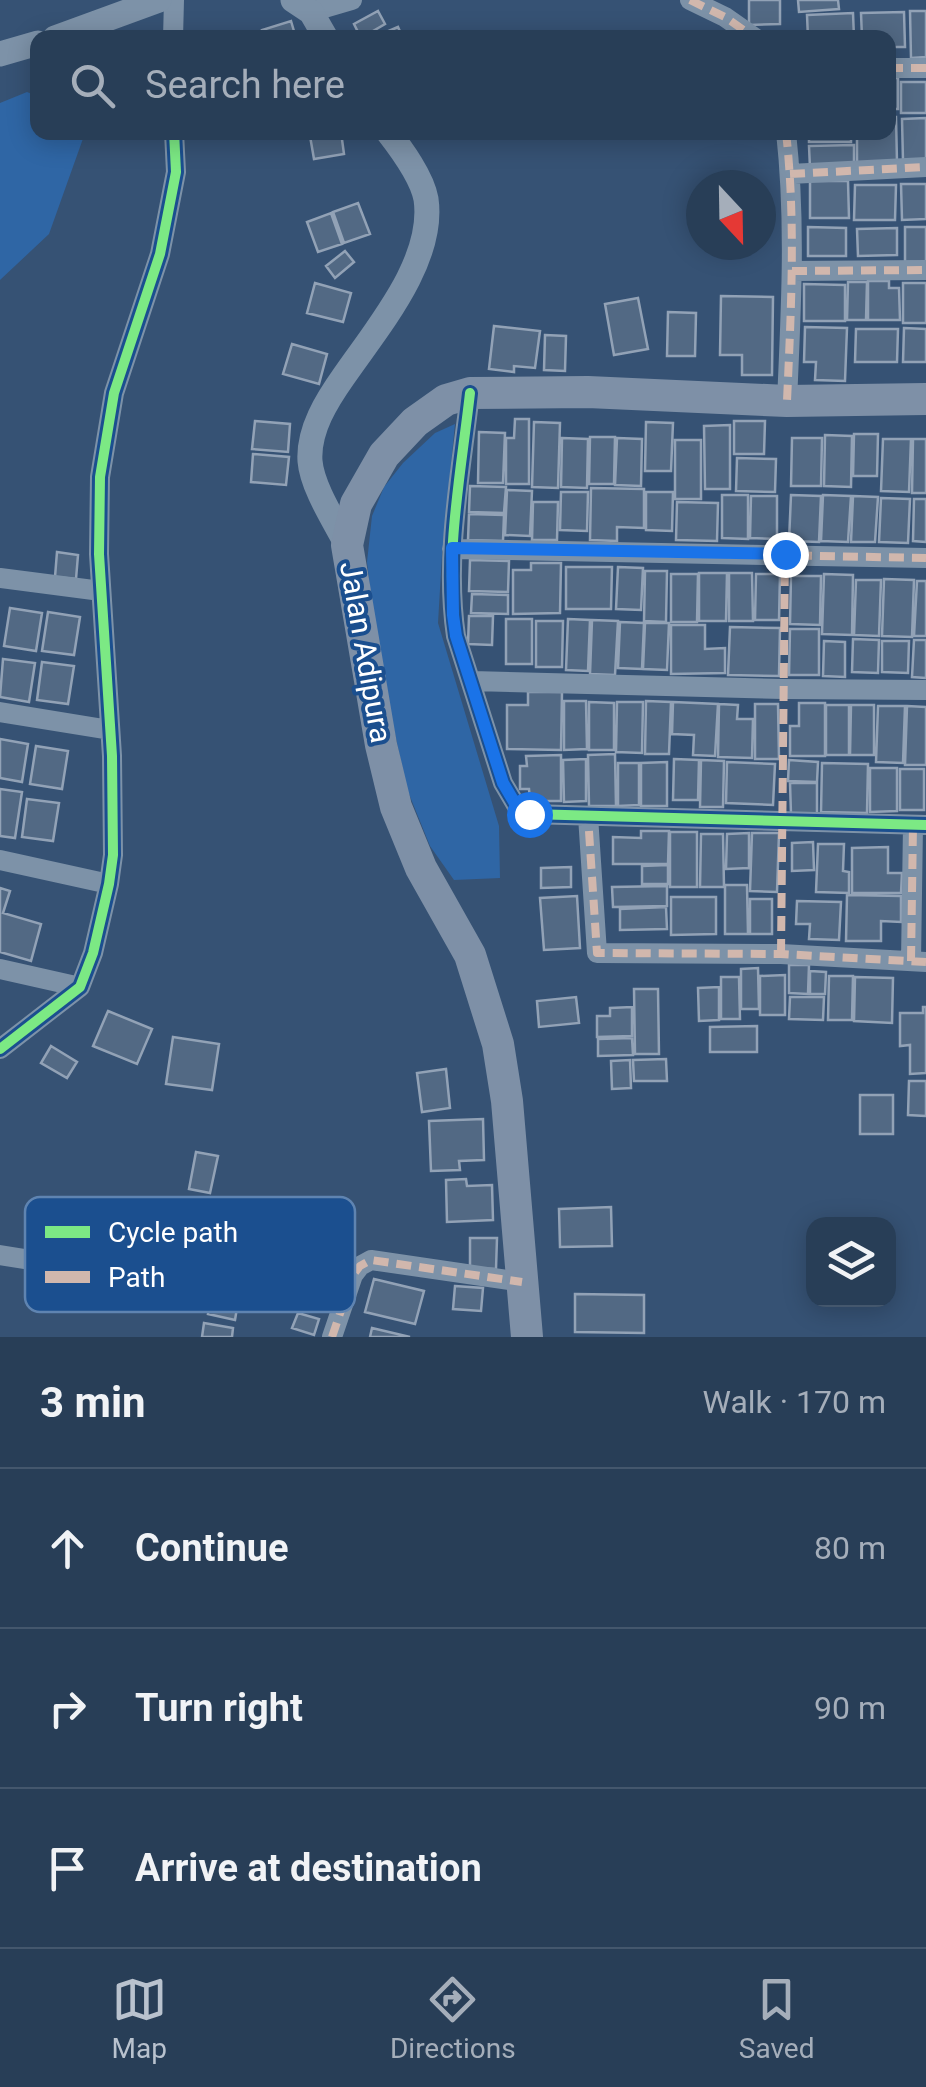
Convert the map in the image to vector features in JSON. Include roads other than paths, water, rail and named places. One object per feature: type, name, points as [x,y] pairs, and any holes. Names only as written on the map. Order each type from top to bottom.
[{"type":"highway","name":"Jalan Adipura","points":[[527,1337],[507,1101],[498,1044],[470,955],[421,868],[396,807],[381,745],[348,545],[356,504],[384,455],[414,422],[446,400],[470,392],[926,400]]},
{"type":"street","points":[[77,30],[159,0]]},
{"type":"street","points":[[173,30],[174,0]]},
{"type":"street","points":[[302,6],[352,0]]},
{"type":"street","points":[[690,0],[744,30]]},
{"type":"street","points":[[302,6],[320,30]]},
{"type":"street","points":[[0,54],[30,45]]},
{"type":"street","points":[[896,68],[926,68]]},
{"type":"street","points":[[0,1049],[80,987],[94,953],[109,884],[114,855],[99,554],[100,477],[114,393],[160,254],[176,172],[174,140]]},
{"type":"street","points":[[348,545],[310,461],[315,429],[328,399],[392,306],[426,234],[426,196],[408,158],[394,140]]},
{"type":"street","points":[[787,140],[792,270],[787,400]]},
{"type":"street","points":[[790,174],[926,167]]},
{"type":"street","points":[[792,270],[926,270]]},
{"type":"street","points":[[470,392],[452,548],[454,626],[503,783],[516,805],[529,814],[920,825],[919,962],[781,954],[597,953],[588,816]]},
{"type":"street","points":[[452,548],[926,558]]},
{"type":"street","points":[[0,578],[101,591]]},
{"type":"street","points":[[472,680],[926,690]]},
{"type":"street","points":[[0,712],[110,730]]},
{"type":"street","points":[[0,860],[109,884]]},
{"type":"street","points":[[0,969],[80,987]]},
{"type":"street","points":[[0,1255],[25,1259]]},
{"type":"street","points":[[355,1274],[371,1260],[522,1282]]},
{"type":"street","points":[[332,1337],[341,1312]]}]
